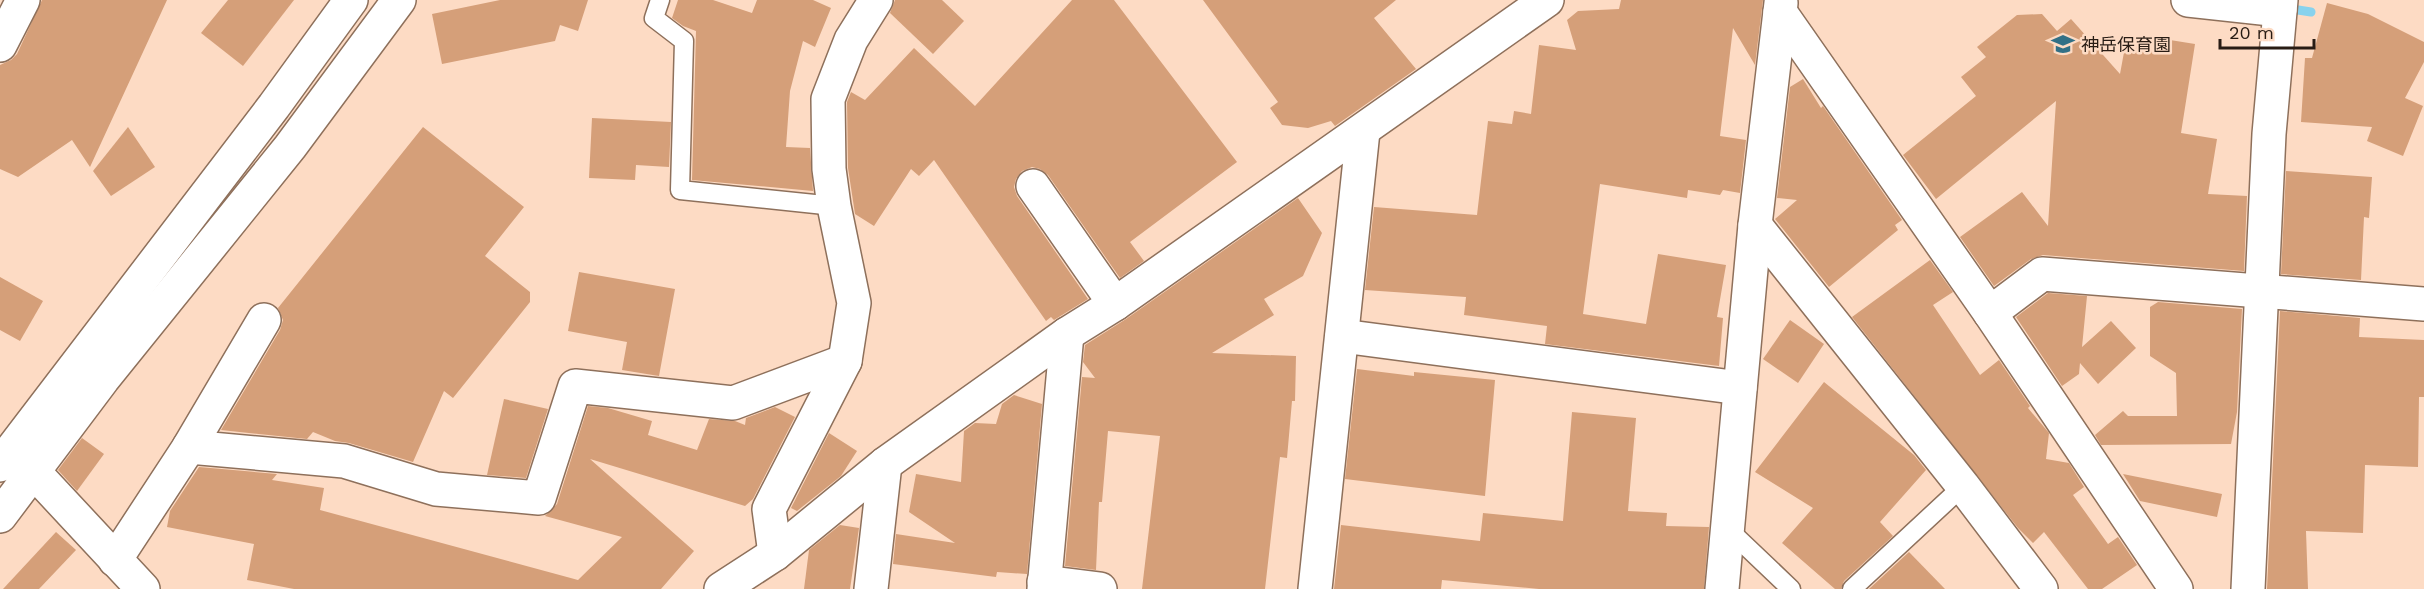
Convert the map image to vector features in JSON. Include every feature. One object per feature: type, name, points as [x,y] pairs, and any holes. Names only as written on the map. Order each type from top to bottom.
[{"type":"street","points":[[0,45],[23,0]]},
{"type":"street","points":[[0,516],[11,456],[351,0]]},
{"type":"street","points":[[11,456],[103,379],[290,147],[399,0]]},
{"type":"street","points":[[775,554],[769,509],[845,361],[854,303],[834,206],[829,169],[828,99],[851,40],[876,0]]},
{"type":"street","points":[[721,589],[775,554],[885,464],[1067,334],[1115,304],[1547,0]]},
{"type":"street","points":[[2188,0],[2281,5],[2268,134],[2248,589]]},
{"type":"street","points":[[1722,589],[1755,225],[1781,6]]},
{"type":"street","points":[[1781,6],[2176,589]]},
{"type":"street","points":[[1315,589],[1363,131]]},
{"type":"street","points":[[1033,186],[1115,304]]},
{"type":"street","points":[[1755,225],[1963,486],[2041,589]]},
{"type":"street","points":[[1989,313],[2042,274],[2424,304]]},
{"type":"street","points":[[115,560],[189,447],[264,320]]},
{"type":"street","points":[[1067,334],[1044,586],[1100,589]]},
{"type":"street","points":[[1342,336],[1740,388]]},
{"type":"street","points":[[189,447],[344,461],[436,489],[539,498],[574,386],[733,403],[845,361]]},
{"type":"street","points":[[11,456],[142,589]]},
{"type":"street","points":[[871,589],[885,464]]},
{"type":"lane","points":[[660,0],[654,18],[684,41],[680,190],[834,206]]},
{"type":"lane","points":[[1852,589],[1963,486]]},
{"type":"lane","points":[[1728,529],[1791,589]]},
{"type":"building","points":[[42,0],[167,0],[90,167],[72,140],[18,177],[0,169],[0,65],[17,54]]},
{"type":"building","points":[[228,0],[294,0],[243,66],[201,33]]},
{"type":"building","points":[[500,0],[588,0],[578,31],[560,25],[555,41],[442,64],[432,14]]},
{"type":"building","points":[[678,0],[713,0],[752,13],[757,0],[813,0],[831,8],[815,47],[803,41],[790,91],[786,147],[810,148],[813,191],[692,180],[696,31],[672,18]]},
{"type":"building","points":[[895,0],[942,0],[964,21],[933,54],[890,13]]},
{"type":"building","points":[[1072,0],[1114,0],[1237,162],[1130,242],[1144,261],[1120,278],[1048,175],[1032,167],[1022,171],[1014,187],[1017,196],[1088,299],[1054,320],[1051,317],[1046,321],[934,160],[919,176],[911,169],[874,226],[855,214],[848,168],[847,102],[851,92],[865,100],[914,48],[975,106]]},
{"type":"building","points":[[1203,0],[1396,0],[1374,18],[1416,69],[1335,126],[1331,121],[1308,128],[1282,125],[1270,108],[1278,102]]},
{"type":"building","points":[[1621,0],[1763,0],[1755,65],[1733,28],[1720,136],[1746,140],[1740,193],[1723,190],[1720,195],[1688,190],[1687,198],[1600,184],[1583,314],[1646,324],[1658,254],[1726,265],[1717,317],[1723,318],[1719,366],[1545,344],[1547,326],[1464,315],[1466,297],[1365,290],[1374,207],[1477,215],[1488,121],[1512,124],[1514,111],[1531,114],[1539,45],[1576,50],[1567,20],[1578,11],[1619,9]]},
{"type":"building","points":[[2327,3],[2368,14],[2424,42],[2424,62],[2405,98],[2423,106],[2403,156],[2367,141],[2372,127],[2301,122],[2305,58],[2312,58]]},
{"type":"building","points":[[2042,14],[2057,31],[2071,19],[2120,74],[2127,36],[2145,39],[2145,36],[2195,44],[2181,133],[2217,139],[2208,194],[2247,196],[2244,271],[2043,255],[2031,259],[1994,286],[1960,237],[2022,192],[2048,226],[2056,101],[1936,199],[1903,155],[1976,96],[1961,77],[1986,57],[1977,47],[2017,15]]},
{"type":"building","points":[[1803,79],[1821,108],[1823,106],[1902,220],[1895,225],[1898,230],[1829,287],[1775,219],[1797,200],[1777,198],[1790,87]]},
{"type":"building","points":[[592,118],[671,122],[669,167],[636,165],[635,180],[589,178]]},
{"type":"building","points":[[128,127],[155,167],[111,196],[93,171]]},
{"type":"building","points":[[423,127],[524,207],[485,256],[530,292],[530,302],[453,398],[444,391],[413,462],[335,441],[313,432],[307,439],[221,430],[280,330],[283,320],[278,308]]},
{"type":"building","points":[[2286,171],[2372,177],[2369,218],[2364,217],[2361,280],[2281,274]]},
{"type":"building","points":[[1298,198],[1322,233],[1303,276],[1264,299],[1274,315],[1212,353],[1296,356],[1295,401],[1292,401],[1287,458],[1280,457],[1265,589],[1142,589],[1160,436],[1108,431],[1102,502],[1099,502],[1096,570],[1065,566],[1082,377],[1095,378],[1083,362],[1085,345],[1126,319]]},
{"type":"building","points":[[1930,260],[1953,292],[1933,305],[1980,375],[1999,360],[2030,406],[2028,408],[2049,433],[2046,459],[2069,463],[2084,487],[2073,495],[2108,544],[2118,537],[2137,565],[2102,589],[2088,589],[2044,532],[2033,543],[2018,528],[1852,317]]},
{"type":"building","points":[[579,272],[675,289],[659,376],[622,370],[627,342],[568,331]]},
{"type":"building","points":[[0,277],[43,301],[20,341],[0,330]]},
{"type":"building","points":[[2048,293],[2087,296],[2082,347],[2111,321],[2136,348],[2098,384],[2080,363],[2079,374],[2062,386],[2016,317]]},
{"type":"building","points":[[2158,302],[2242,309],[2237,412],[2231,444],[2101,445],[2095,435],[2123,411],[2128,416],[2177,416],[2176,373],[2150,356],[2150,307]]},
{"type":"building","points":[[2280,311],[2360,318],[2359,337],[2424,340],[2424,397],[2419,397],[2418,467],[2365,465],[2363,533],[2306,531],[2308,589],[2267,589]]},
{"type":"building","points":[[1790,320],[1824,344],[1798,383],[1763,359]]},
{"type":"building","points":[[1357,369],[1414,376],[1414,372],[1495,380],[1485,496],[1345,479]]},
{"type":"building","points":[[1824,382],[1914,455],[1926,470],[1880,522],[1893,536],[1844,581],[1841,589],[1835,589],[1782,543],[1813,508],[1755,472]]},
{"type":"building","points":[[1014,395],[1042,404],[1027,574],[997,572],[996,577],[893,564],[896,534],[955,543],[909,512],[916,474],[961,482],[964,431],[975,423],[996,424],[1002,404]]},
{"type":"building","points":[[504,399],[548,409],[526,478],[487,475]]},
{"type":"building","points":[[588,406],[608,408],[652,421],[648,435],[697,450],[709,419],[735,421],[745,425],[746,418],[775,407],[795,417],[753,499],[745,506],[590,459],[694,551],[661,589],[294,589],[247,580],[254,544],[167,527],[170,511],[199,467],[277,474],[272,480],[324,488],[320,510],[578,580],[622,537],[545,516],[557,504]]},
{"type":"building","points":[[1572,412],[1636,418],[1628,511],[1667,513],[1666,526],[1709,527],[1704,589],[1539,589],[1442,580],[1441,589],[1334,589],[1341,525],[1480,541],[1483,513],[1563,521]]},
{"type":"building","points":[[829,433],[857,451],[841,476],[797,511],[791,508]]},
{"type":"building","points":[[82,438],[104,454],[77,491],[58,470]]},
{"type":"building","points":[[2123,474],[2222,494],[2217,517],[2140,501]]},
{"type":"building","points":[[840,525],[859,528],[850,589],[804,589],[809,550]]},
{"type":"building","points":[[56,532],[76,550],[39,589],[3,589]]},
{"type":"building","points":[[1909,552],[1945,589],[1869,589]]},
{"type":"waterway","points":[[2285,8],[2311,12]]},
{"type":"place","name":"神岳保育園","points":[[2063,44]]}]
